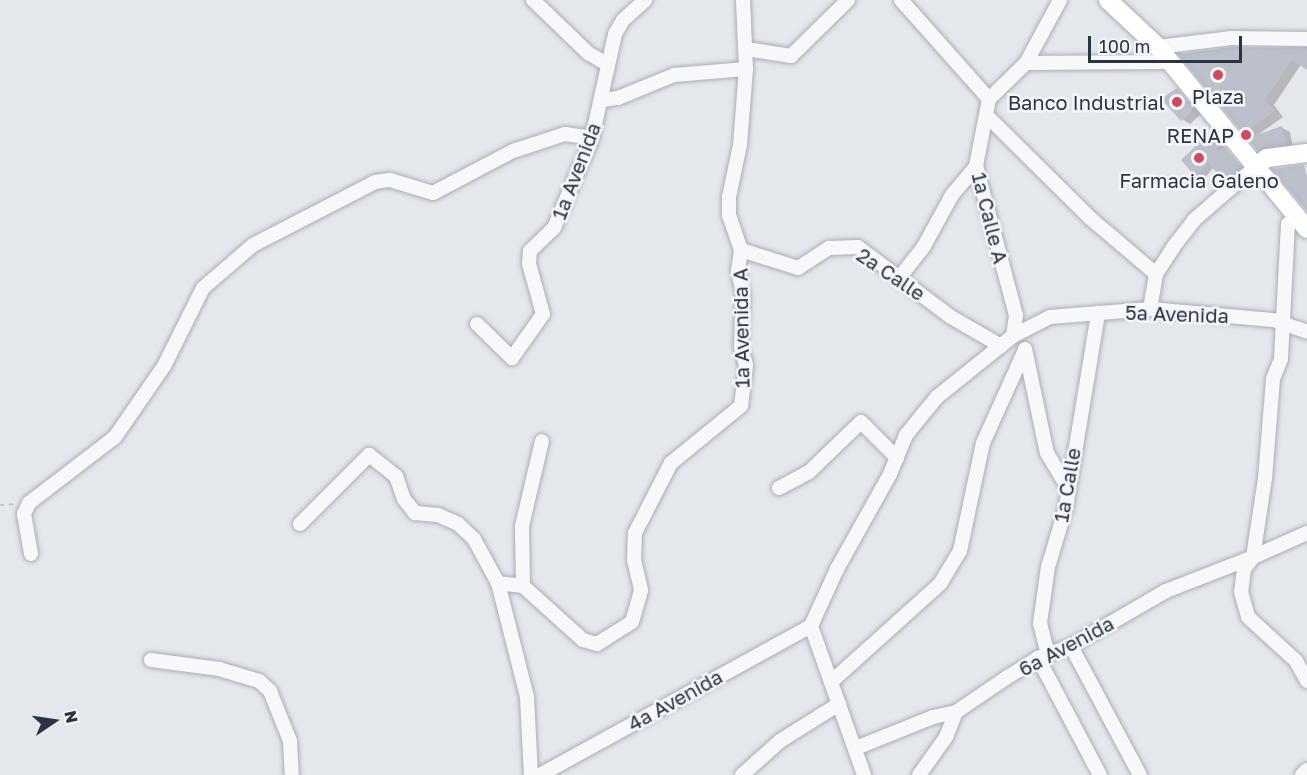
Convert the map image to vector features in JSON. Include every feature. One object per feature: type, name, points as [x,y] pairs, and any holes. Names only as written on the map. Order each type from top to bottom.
[{"type":"main road","points":[[1108,0],[1158,46],[1254,168],[1301,223]]},
{"type":"main road","points":[[1254,168],[1267,158],[1307,153]]},
{"type":"street","points":[[534,0],[588,52],[607,64]]},
{"type":"street","name":"1a Avenida","points":[[477,324],[512,358],[543,314],[529,264],[530,251],[554,228],[592,138],[603,100],[607,64],[623,20],[645,0]]},
{"type":"street","name":"1a Avenida A","points":[[523,586],[583,640],[597,644],[633,622],[641,590],[634,560],[635,533],[671,463],[741,406],[746,364],[741,347],[743,294],[738,271],[741,250],[729,215],[729,197],[740,145],[746,69],[743,0]]},
{"type":"street","points":[[746,49],[791,56],[848,0]]},
{"type":"street","points":[[901,0],[989,99],[1026,63],[1060,0]]},
{"type":"street","points":[[1158,46],[1231,38],[1307,39]]},
{"type":"street","points":[[1026,63],[1170,62]]},
{"type":"street","points":[[603,100],[618,98],[674,75],[746,69]]},
{"type":"street","name":"1a Calle A","points":[[989,99],[976,166],[1016,315],[1017,334],[1025,350],[1047,453],[1067,486]]},
{"type":"street","points":[[987,117],[1090,218],[1156,274]]},
{"type":"street","points":[[31,554],[24,514],[29,503],[115,437],[164,366],[203,288],[264,238],[375,182],[390,180],[433,193],[513,151],[565,134],[592,138]]},
{"type":"street","points":[[900,276],[924,246],[952,195],[976,166]]},
{"type":"street","points":[[1150,309],[1156,274],[1194,220],[1254,168]]},
{"type":"street","points":[[1301,223],[1288,224],[1283,324],[1250,558],[1241,592],[1248,617],[1296,661],[1307,681]]},
{"type":"street","name":"2a Calle","points":[[741,250],[798,268],[829,248],[858,247],[900,276],[951,317],[1001,346]]},
{"type":"street","name":"5a Avenida","points":[[811,626],[897,458],[906,435],[937,397],[1017,334],[1050,317],[1150,309],[1283,324],[1307,332]]},
{"type":"street","name":"1a Calle","points":[[1098,313],[1067,486],[1066,507],[1048,567],[1040,623],[1043,657],[1100,775]]},
{"type":"street","points":[[831,682],[940,584],[955,559],[983,443],[1025,350]]},
{"type":"street","points":[[779,488],[809,472],[861,422],[897,458]]},
{"type":"street","points":[[498,583],[523,586],[522,526],[542,441]]},
{"type":"street","points":[[300,524],[369,454],[396,476],[404,499],[415,513],[438,515],[458,524],[474,539],[498,583],[527,698],[531,775]]},
{"type":"street","name":"6a Avenida","points":[[956,712],[1043,657],[1071,646],[1166,591],[1307,533]]},
{"type":"street","points":[[811,626],[864,775]]},
{"type":"street","name":"4a Avenida","points":[[540,775],[811,626]]},
{"type":"street","points":[[1071,646],[1140,775]]},
{"type":"street","points":[[151,660],[219,669],[259,681],[270,691],[290,741],[292,775]]},
{"type":"street","points":[[742,775],[780,741],[839,704]]},
{"type":"street","points":[[855,748],[933,717],[956,712]]},
{"type":"street","points":[[919,775],[946,737],[956,712]]},
{"type":"street","points":[[1302,775],[1307,770]]},
{"type":"path","points":[[0,505],[29,503]]},
{"type":"building","points":[[1232,47],[1307,48],[1307,70],[1292,60],[1265,100],[1275,111],[1243,133],[1178,54]]},
{"type":"building","name":"Banco Industrial","points":[[1177,88],[1194,109],[1181,121],[1161,99]]},
{"type":"building","points":[[1282,126],[1286,144],[1258,151],[1247,138]]},
{"type":"building","points":[[1215,134],[1219,152],[1224,147],[1241,167],[1224,182],[1209,163],[1196,177],[1181,160],[1203,139],[1206,143]]},
{"type":"building","points":[[1304,165],[1307,176],[1307,211],[1272,169]]},
{"type":"place","name":"Plaza","points":[[1218,75]]},
{"type":"place","name":"Banco Industrial","points":[[1177,102]]},
{"type":"place","name":"RENAP","points":[[1246,135]]},
{"type":"place","name":"Farmacia Galeno","points":[[1199,158]]}]
